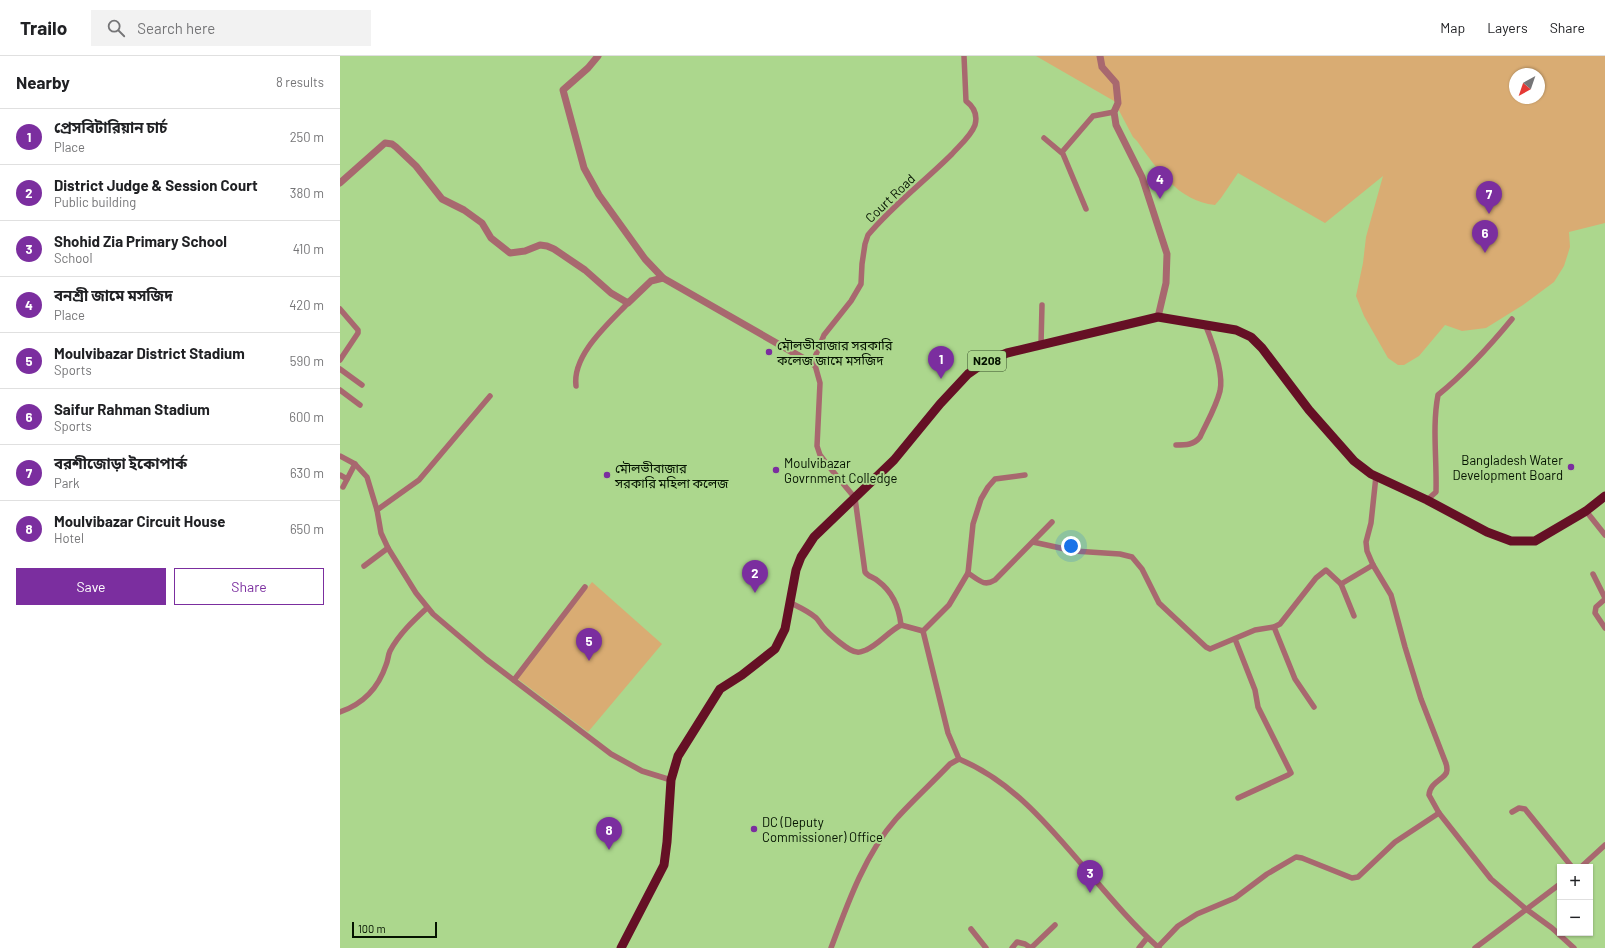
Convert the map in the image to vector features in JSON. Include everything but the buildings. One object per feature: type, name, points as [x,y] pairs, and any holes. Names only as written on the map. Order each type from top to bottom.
[{"type":"highway","name":"N208","points":[[621,948],[664,866],[671,780],[678,756],[720,689],[742,676],[775,649],[785,629],[796,570],[801,557],[814,537],[894,460],[940,404],[968,374],[985,362],[1007,353],[1158,317],[1236,330],[1251,337],[1262,348],[1309,410],[1354,462],[1376,476],[1427,500],[1487,532],[1511,541],[1535,541],[1586,511],[1605,496]]},
{"type":"street","points":[[598,56],[588,68],[563,90],[584,168],[599,194],[631,240],[645,259],[663,278],[815,365]]},
{"type":"street","name":"Court Road","points":[[855,498],[820,455],[818,446],[820,383],[815,365],[815,357],[824,335],[851,301],[861,284],[862,264],[865,244],[868,236],[937,169],[972,132],[976,115],[973,107],[966,101],[964,56]]},
{"type":"street","points":[[1100,56],[1102,67],[1116,83],[1118,103],[1114,112],[1116,125],[1142,177],[1167,254],[1166,283],[1158,317]]},
{"type":"street","points":[[1062,152],[1093,116],[1114,112]]},
{"type":"street","points":[[1044,138],[1062,152],[1086,209]]},
{"type":"street","points":[[340,183],[385,143],[392,144],[416,166],[442,199],[464,210],[482,223],[491,238],[510,253],[525,251],[540,245],[554,249],[585,270],[611,293],[628,303]]},
{"type":"street","points":[[576,386],[575,378],[580,361],[597,336],[651,281],[663,278]]},
{"type":"street","points":[[1041,345],[1042,305]]},
{"type":"street","points":[[340,309],[354,325],[358,333],[340,360]]},
{"type":"street","points":[[1427,500],[1436,492],[1437,469],[1434,414],[1438,395],[1478,359],[1512,319]]},
{"type":"street","points":[[1176,445],[1188,445],[1200,437],[1220,390],[1221,379],[1216,357],[1205,324]]},
{"type":"street","points":[[340,369],[362,384]]},
{"type":"street","points":[[340,390],[360,405]]},
{"type":"street","points":[[377,510],[419,480],[490,396]]},
{"type":"street","points":[[340,456],[355,464],[367,477],[377,510],[381,534],[388,548],[427,608],[486,659],[611,754],[642,771],[671,780]]},
{"type":"street","points":[[343,487],[355,464]]},
{"type":"street","points":[[340,475],[347,479]]},
{"type":"street","points":[[923,631],[949,604],[968,573],[973,524],[981,499],[995,479],[1024,475]]},
{"type":"street","points":[[1376,476],[1366,542],[1367,551],[1373,565],[1392,595],[1405,647],[1421,699],[1445,760],[1447,770],[1446,774],[1431,786],[1429,795],[1439,813],[1491,879],[1552,928],[1574,948]]},
{"type":"street","points":[[855,498],[865,572],[867,575],[881,582],[894,597],[900,612],[900,625]]},
{"type":"street","points":[[1586,511],[1605,535]]},
{"type":"street","points":[[968,573],[984,584],[989,584],[1052,522]]},
{"type":"street","points":[[1033,542],[1074,551],[1120,554],[1132,557],[1142,569],[1159,603],[1210,649],[1255,630],[1274,627],[1280,624],[1316,578],[1326,570],[1341,584],[1354,616]]},
{"type":"street","points":[[364,566],[388,548]]},
{"type":"street","points":[[1341,584],[1373,565]]},
{"type":"street","points":[[1593,574],[1605,598],[1596,607],[1595,613],[1605,628]]},
{"type":"street","points":[[514,680],[585,587]]},
{"type":"street","points":[[791,603],[810,612],[823,628],[848,649],[856,652],[864,651],[876,644],[894,628],[900,625],[923,631]]},
{"type":"street","points":[[340,712],[365,700],[377,686],[386,667],[390,651],[407,627],[427,608]]},
{"type":"street","points":[[1274,627],[1295,680],[1314,707]]},
{"type":"street","points":[[923,631],[948,733],[959,759],[998,779],[1033,809],[1147,938],[1158,948],[1178,926],[1197,914],[1235,898],[1266,874],[1296,857],[1352,878],[1358,877],[1395,842],[1439,813]]},
{"type":"street","points":[[1235,639],[1255,690],[1258,707],[1291,772],[1288,775],[1238,798]]},
{"type":"street","points":[[831,948],[845,910],[873,851],[896,820],[950,764],[959,759]]},
{"type":"street","points":[[1512,812],[1519,808],[1525,809],[1570,864]]},
{"type":"street","points":[[1584,864],[1605,845]]},
{"type":"street","points":[[1475,948],[1526,908],[1557,886]]},
{"type":"street","points":[[1012,948],[1017,942],[1025,944],[1031,948],[1055,925]]},
{"type":"street","points":[[971,929],[986,948]]},
{"type":"street","points":[[1138,948],[1147,938]]},
{"type":"shaded area","points":[[1036,56],[1605,56],[1605,223],[1569,232],[1570,247],[1564,266],[1554,282],[1523,305],[1486,328],[1462,331],[1445,325],[1419,356],[1404,365],[1398,365],[1388,358],[1364,316],[1356,296],[1363,263],[1366,237],[1383,176],[1325,223],[1238,173],[1215,205],[1190,197],[1170,182],[1152,162],[1133,137],[1114,101]]},
{"type":"shaded area","points":[[592,582],[662,644],[588,732],[518,679]]},
{"type":"place","name":"বনশ্রী জামে মসজিদ","points":[[1160,199]]},
{"type":"place","name":"বরশীজোড়া ইকোপার্ক","points":[[1489,214]]},
{"type":"place","name":"Saifur Rahman Stadium","points":[[1485,253]]},
{"type":"place","name":"মৌলভীবাজার সরকারি কলেজ জামে মসজিদ","points":[[769,352]]},
{"type":"place","name":"প্রেসবিটারিয়ান চার্চ","points":[[941,379]]},
{"type":"place","name":"Bangladesh Water Development Board","points":[[1571,467]]},
{"type":"place","name":"Moulvibazar Govrnment Colledge","points":[[776,470]]},
{"type":"place","name":"মৌলভীবাজার সরকারি মহিলা কলেজ","points":[[607,475]]},
{"type":"place","name":"District Judge & Session Court","points":[[755,593]]},
{"type":"place","name":"Moulvibazar District Stadium","points":[[589,661]]},
{"type":"place","name":"DC (Deputy Commissioner) Office","points":[[754,829]]},
{"type":"place","name":"Moulvibazar Circuit House","points":[[609,850]]},
{"type":"place","name":"Shohid Zia Primary School","points":[[1090,893]]}]
